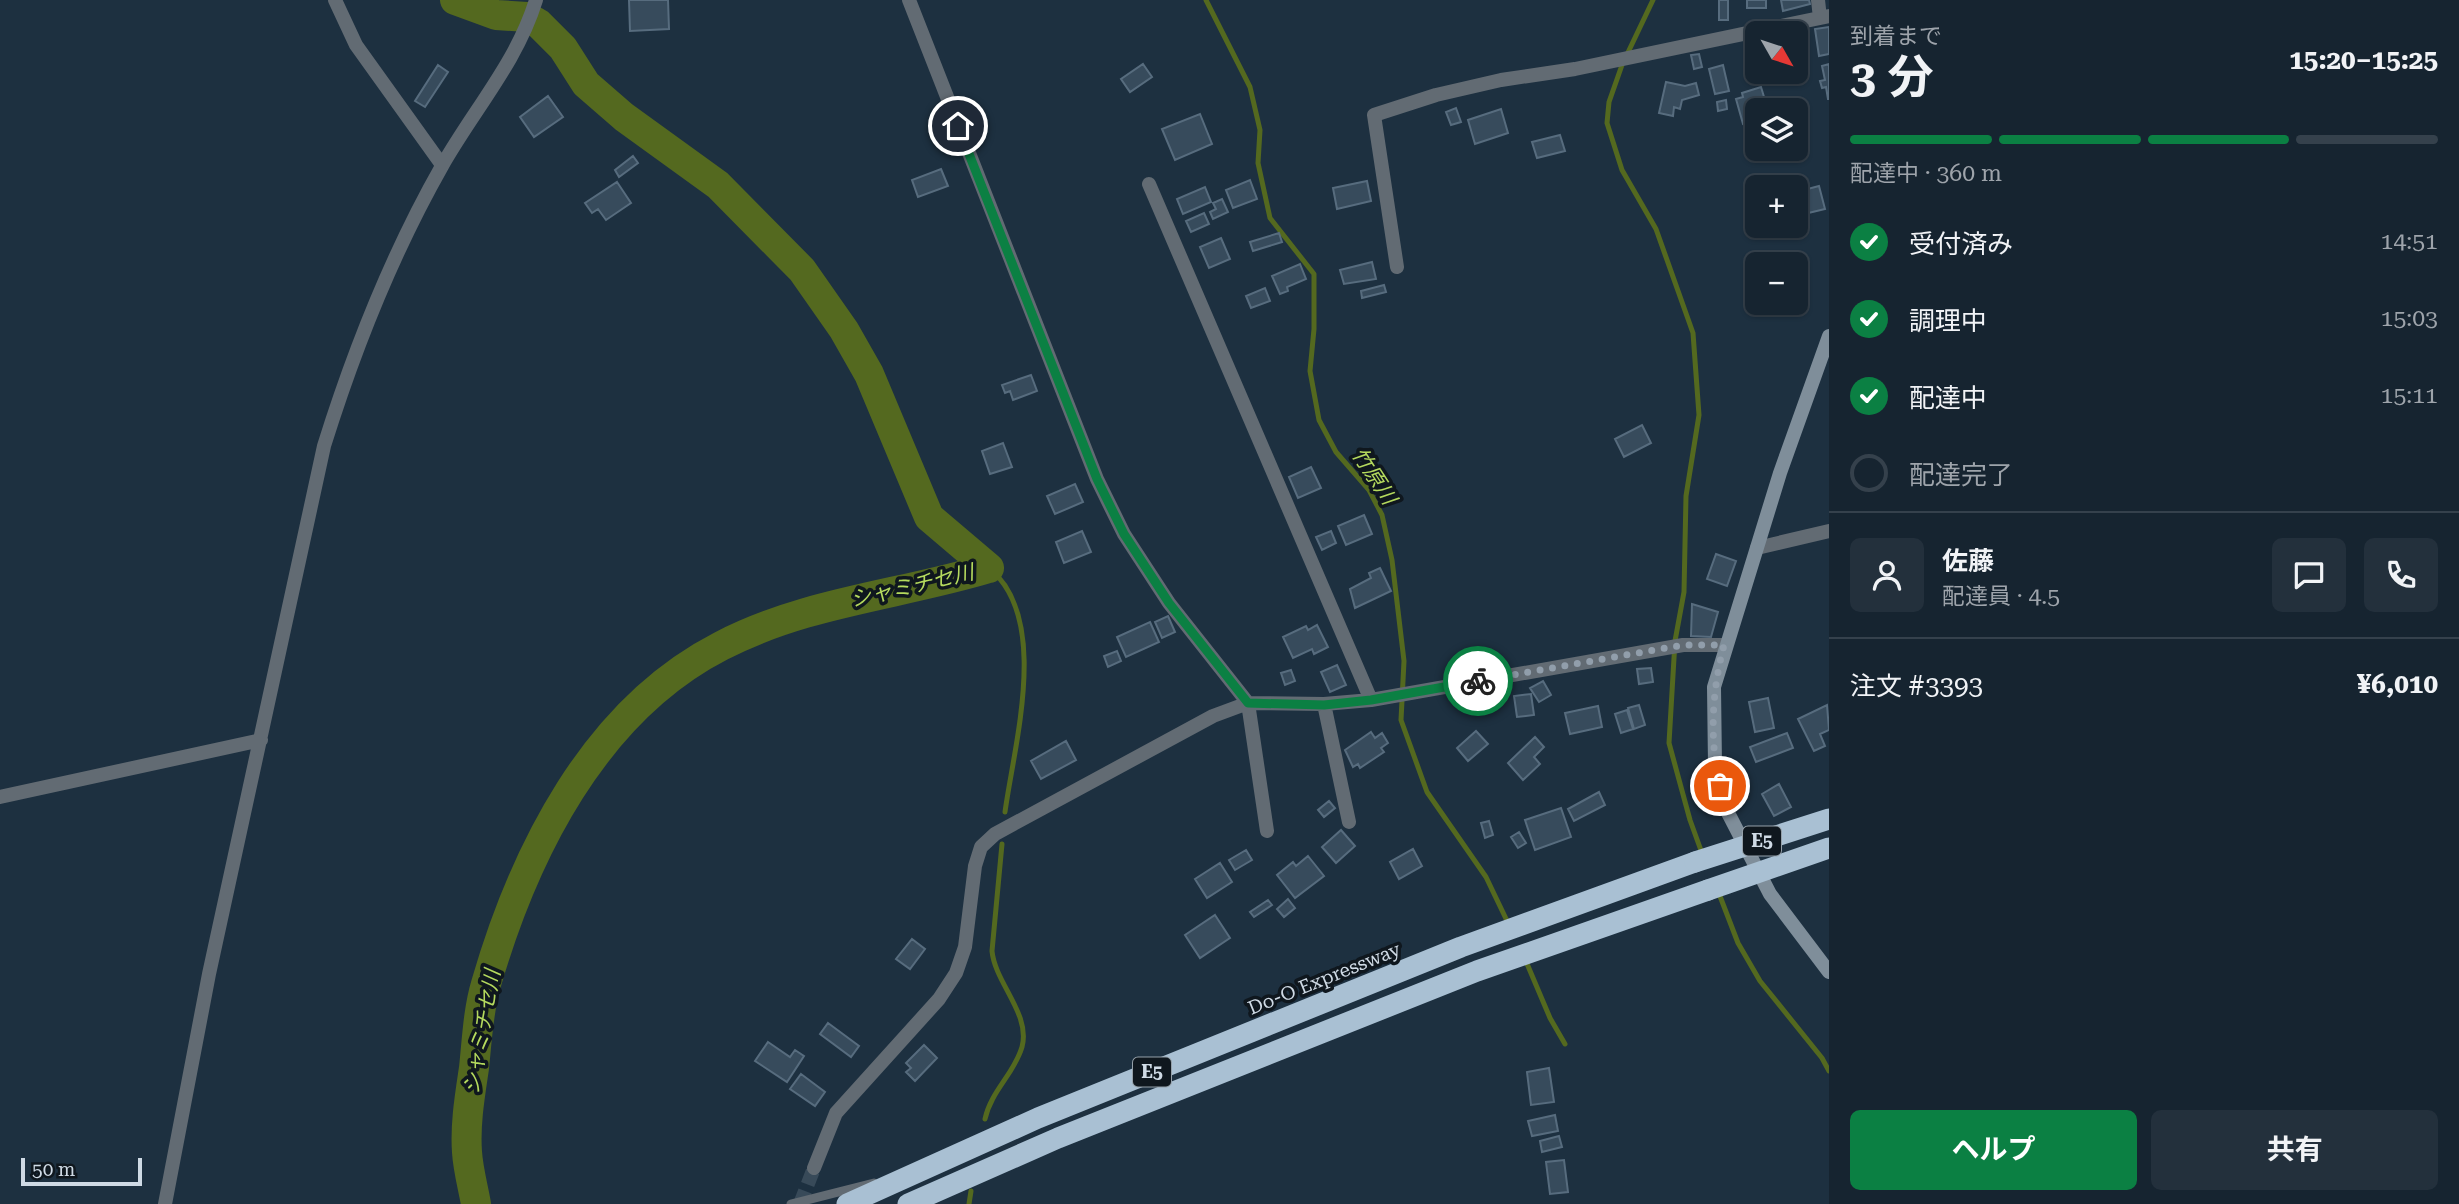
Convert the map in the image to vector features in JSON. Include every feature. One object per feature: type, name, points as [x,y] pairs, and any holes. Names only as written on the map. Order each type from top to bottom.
[{"type":"highway","name":"Do-O Expressway","points":[[847,1204],[1038,1118],[1527,921],[1695,862],[1829,819]]},
{"type":"highway","name":"E5","points":[[908,1204],[1058,1138],[1477,971],[1829,848]]},
{"type":"street","points":[[335,0],[356,45],[442,165]]},
{"type":"street","points":[[909,0],[1097,479],[1124,534],[1169,603],[1248,703],[1267,831]]},
{"type":"street","points":[[1397,267],[1374,115],[1436,95],[1501,80],[1575,69],[1824,17],[1818,0]]},
{"type":"street","points":[[166,1204],[209,974],[324,446],[359,346],[408,232],[442,165],[504,71],[536,1]]},
{"type":"street","points":[[1149,184],[1371,700]]},
{"type":"street","points":[[1829,337],[1724,645],[1714,687],[1715,765],[1725,807],[1770,894],[1829,972]]},
{"type":"street","points":[[1757,548],[1829,531]]},
{"type":"street","points":[[814,1168],[836,1113],[939,999],[956,973],[965,947],[975,866],[981,847],[995,834],[1213,716],[1248,703],[1324,705],[1371,700],[1683,645],[1724,645]]},
{"type":"street","points":[[1324,705],[1349,822]]},
{"type":"street","points":[[0,797],[261,740]]},
{"type":"lane","points":[[791,1204],[804,1198],[923,1172]]},
{"type":"building","points":[[629,0],[668,0],[669,29],[630,31]]},
{"type":"building","points":[[1719,0],[1728,0],[1728,20],[1719,20]]},
{"type":"building","points":[[1747,0],[1766,0],[1766,8],[1747,8]]},
{"type":"building","points":[[1781,0],[1809,0],[1810,4],[1783,11]]},
{"type":"building","points":[[1829,27],[1829,54],[1819,56],[1815,29]]},
{"type":"building","points":[[1699,54],[1702,67],[1694,69],[1691,55]]},
{"type":"building","points":[[1143,64],[1152,77],[1130,92],[1121,79]]},
{"type":"building","points":[[1829,64],[1828,99],[1826,87],[1822,88],[1820,81],[1825,80],[1822,66]]},
{"type":"building","points":[[438,65],[448,72],[425,107],[415,101]]},
{"type":"building","points":[[1723,65],[1729,91],[1715,94],[1709,69]]},
{"type":"building","points":[[1666,82],[1685,86],[1696,83],[1699,95],[1682,100],[1680,109],[1674,107],[1673,116],[1659,113]]},
{"type":"building","points":[[1761,87],[1764,98],[1745,98],[1743,124],[1736,99],[1743,97],[1742,93]]},
{"type":"building","points":[[548,96],[563,117],[534,137],[520,117]]},
{"type":"building","points":[[1726,100],[1727,109],[1718,111],[1717,102]]},
{"type":"building","points":[[1456,108],[1461,122],[1451,125],[1446,112]]},
{"type":"building","points":[[1501,109],[1508,133],[1475,144],[1468,120]]},
{"type":"building","points":[[1200,114],[1212,144],[1175,160],[1162,129]]},
{"type":"building","points":[[1560,135],[1565,151],[1537,158],[1532,142]]},
{"type":"building","points":[[633,156],[638,163],[619,177],[615,170]]},
{"type":"building","points":[[941,169],[948,186],[918,197],[912,180]]},
{"type":"building","points":[[1250,180],[1257,199],[1233,208],[1226,190]]},
{"type":"building","points":[[1367,181],[1371,201],[1337,209],[1333,188]]},
{"type":"building","points":[[617,182],[631,203],[606,220],[598,209],[592,213],[585,203]]},
{"type":"building","points":[[1819,186],[1825,209],[1808,213],[1808,189]]},
{"type":"building","points":[[1205,187],[1211,202],[1183,214],[1177,199]]},
{"type":"building","points":[[1222,199],[1228,212],[1213,219],[1210,212],[1216,209],[1213,203]]},
{"type":"building","points":[[1204,213],[1209,224],[1191,232],[1186,221]]},
{"type":"building","points":[[1279,233],[1282,242],[1253,251],[1250,242]]},
{"type":"building","points":[[1221,238],[1230,259],[1209,268],[1200,247]]},
{"type":"building","points":[[1372,262],[1376,279],[1344,284],[1340,270]]},
{"type":"building","points":[[1300,264],[1306,279],[1287,287],[1288,291],[1280,294],[1272,276]]},
{"type":"building","points":[[1384,285],[1386,292],[1362,298],[1361,291]]},
{"type":"building","points":[[1265,288],[1270,301],[1251,308],[1246,296]]},
{"type":"building","points":[[1031,375],[1037,391],[1013,400],[1010,391],[1005,393],[1002,385]]},
{"type":"building","points":[[1642,425],[1651,443],[1624,457],[1615,439]]},
{"type":"building","points":[[1003,443],[1012,467],[990,474],[982,451]]},
{"type":"building","points":[[1311,467],[1321,488],[1298,498],[1289,477]]},
{"type":"building","points":[[1075,484],[1083,502],[1055,514],[1047,496]]},
{"type":"building","points":[[1364,515],[1372,534],[1346,545],[1338,526]]},
{"type":"building","points":[[1082,531],[1091,552],[1064,563],[1056,542]]},
{"type":"building","points":[[1331,531],[1336,543],[1322,550],[1316,537]]},
{"type":"building","points":[[1716,554],[1736,561],[1727,586],[1707,579]]},
{"type":"building","points":[[1380,568],[1391,591],[1355,608],[1350,589],[1371,578],[1369,573]]},
{"type":"building","points":[[1692,604],[1718,612],[1711,637],[1691,636]]},
{"type":"building","points":[[1168,616],[1175,632],[1162,638],[1155,622]]},
{"type":"building","points":[[1150,622],[1159,642],[1126,657],[1117,637]]},
{"type":"building","points":[[1317,625],[1328,647],[1314,654],[1312,649],[1293,658],[1283,637],[1306,626],[1308,630]]},
{"type":"building","points":[[1117,651],[1121,661],[1108,667],[1104,656]]},
{"type":"building","points":[[1337,665],[1346,685],[1330,692],[1321,672]]},
{"type":"building","points":[[1651,668],[1653,682],[1639,684],[1637,669]]},
{"type":"building","points":[[1291,670],[1295,681],[1285,685],[1281,673]]},
{"type":"building","points":[[1543,681],[1551,695],[1539,702],[1530,688]]},
{"type":"building","points":[[1531,694],[1534,715],[1517,717],[1514,696]]},
{"type":"building","points":[[1768,698],[1774,728],[1755,732],[1749,702]]},
{"type":"building","points":[[1639,705],[1645,725],[1634,729],[1628,708]]},
{"type":"building","points":[[1827,705],[1829,730],[1820,734],[1825,746],[1814,751],[1798,719]]},
{"type":"building","points":[[1598,706],[1602,727],[1570,734],[1565,713]]},
{"type":"building","points":[[1627,710],[1633,729],[1621,733],[1615,714]]},
{"type":"building","points":[[1476,731],[1488,744],[1468,761],[1457,748]]},
{"type":"building","points":[[1371,732],[1375,738],[1382,733],[1388,743],[1381,748],[1384,752],[1360,768],[1358,764],[1353,767],[1345,750]]},
{"type":"building","points":[[1787,733],[1793,748],[1756,762],[1750,747]]},
{"type":"building","points":[[1535,737],[1544,747],[1534,757],[1540,764],[1523,780],[1508,763]]},
{"type":"building","points":[[1066,741],[1076,760],[1041,779],[1031,761]]},
{"type":"building","points":[[1779,784],[1791,807],[1774,816],[1762,794]]},
{"type":"building","points":[[1599,792],[1605,805],[1574,821],[1568,809]]},
{"type":"building","points":[[1329,801],[1335,808],[1324,817],[1318,810]]},
{"type":"building","points":[[1561,808],[1571,837],[1535,850],[1525,820]]},
{"type":"building","points":[[1489,821],[1493,835],[1485,838],[1481,823]]},
{"type":"building","points":[[1341,830],[1355,846],[1336,863],[1322,847]]},
{"type":"building","points":[[1519,832],[1526,843],[1518,848],[1511,837]]},
{"type":"building","points":[[1413,849],[1422,866],[1399,879],[1390,862]]},
{"type":"building","points":[[1246,850],[1252,860],[1235,870],[1229,860]]},
{"type":"building","points":[[1308,856],[1324,876],[1295,898],[1277,875],[1293,862],[1296,866]]},
{"type":"building","points":[[1220,863],[1232,882],[1207,898],[1195,879]]},
{"type":"building","points":[[1288,899],[1295,908],[1284,917],[1277,909]]},
{"type":"building","points":[[1268,900],[1272,905],[1254,917],[1250,912]]},
{"type":"building","points":[[1215,915],[1230,938],[1200,958],[1185,935]]},
{"type":"building","points":[[912,939],[925,949],[910,969],[896,959]]},
{"type":"building","points":[[828,1023],[859,1046],[851,1057],[820,1034]]},
{"type":"building","points":[[768,1042],[790,1057],[795,1050],[804,1056],[787,1082],[755,1061]]},
{"type":"building","points":[[924,1045],[937,1058],[915,1081],[906,1072],[911,1068],[906,1063]]},
{"type":"building","points":[[1549,1068],[1554,1102],[1531,1105],[1527,1072]]},
{"type":"building","points":[[801,1074],[825,1092],[815,1106],[790,1089]]},
{"type":"building","points":[[1555,1115],[1558,1131],[1532,1136],[1528,1121]]},
{"type":"building","points":[[1559,1136],[1562,1147],[1542,1152],[1540,1141]]},
{"type":"building","points":[[1564,1160],[1568,1192],[1550,1194],[1546,1162]]},
{"type":"waterway","name":"シャミチセ川","points":[[455,0],[496,15],[527,17],[539,24],[563,48],[586,84],[624,117],[718,185],[802,270],[844,330],[869,374],[929,517],[989,568]]},
{"type":"waterway","name":"竹原川","points":[[1206,0],[1250,87],[1260,130],[1258,163],[1270,218],[1314,274],[1314,329],[1310,371],[1319,420],[1336,452],[1369,490],[1382,515],[1392,560],[1404,661],[1401,720],[1427,792],[1486,877],[1509,925]]},
{"type":"waterway","points":[[1653,0],[1622,65],[1609,102],[1607,123],[1622,170],[1656,229],[1693,333],[1699,415],[1686,496],[1684,592],[1675,641],[1669,743],[1703,856]]},
{"type":"waterway","points":[[989,568],[1008,590],[1019,618],[1024,650],[1020,719],[1005,812]]},
{"type":"waterway","name":"シャミチセ川","points":[[476,1204],[468,1158],[467,1131],[483,994],[521,885],[570,790],[601,747],[636,708],[676,674],[721,646],[753,631],[819,609],[989,568]]},
{"type":"waterway","points":[[985,1119],[992,1100],[1014,1066],[1022,1047],[1023,1035],[1022,1023],[999,975],[992,951],[1002,844]]},
{"type":"waterway","points":[[1718,891],[1738,943],[1760,981],[1822,1058],[1829,1071]]},
{"type":"waterway","name":"竹原川","points":[[1525,959],[1550,1018],[1565,1044]]},
{"type":"waterway","points":[[969,1204],[971,1191]]},
{"type":"tunnel","points":[[800,1204],[814,1168]]},
{"type":"way so far","points":[[1478,681],[1683,645],[1724,645],[1714,687],[1715,765],[1720,786]]},
{"type":"route","points":[[958,126],[1097,479],[1124,534],[1169,603],[1248,703],[1324,705],[1371,700],[1478,681]]}]
